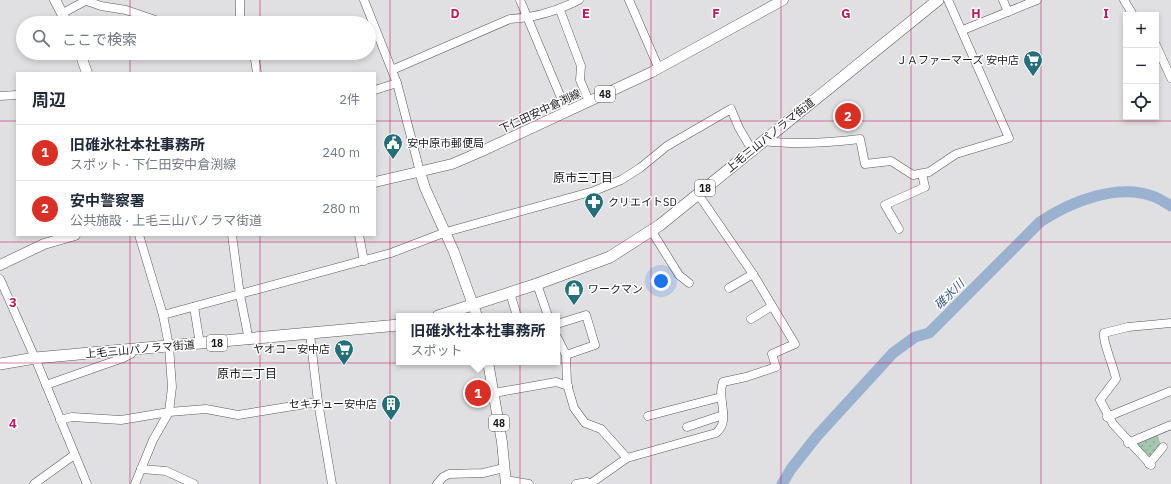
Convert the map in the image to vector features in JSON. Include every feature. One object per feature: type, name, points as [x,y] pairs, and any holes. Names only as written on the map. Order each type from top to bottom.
[{"type":"highway","name":"上毛三山パノラマ街道","points":[[447,313],[537,284],[610,257],[651,230],[698,194],[938,0]]},
{"type":"highway","name":"上毛三山パノラマ街道","points":[[0,364],[35,358],[249,340],[396,325]]},
{"type":"main road","points":[[55,0],[64,16]]},
{"type":"main road","name":"下仁田安中倉渕線","points":[[376,182],[459,161],[659,69],[783,0]]},
{"type":"main road","points":[[83,60],[88,72]]},
{"type":"main road","points":[[420,172],[425,188],[446,232],[476,313]]},
{"type":"main road","points":[[0,264],[44,244],[72,236]]},
{"type":"main road","name":"48","points":[[489,365],[502,442],[506,482]]},
{"type":"street","points":[[63,13],[86,0],[101,6],[126,10],[144,16]]},
{"type":"street","points":[[240,0],[240,16]]},
{"type":"street","points":[[364,0],[370,16]]},
{"type":"street","points":[[520,0],[567,112]]},
{"type":"street","points":[[392,70],[510,19],[528,18],[560,10],[579,0]]},
{"type":"street","points":[[629,0],[659,69]]},
{"type":"street","points":[[764,140],[788,144],[819,144],[860,138],[866,164],[891,161],[909,174],[922,174],[929,172],[956,154],[1009,138],[963,30],[948,0]]},
{"type":"street","points":[[1003,0],[1008,12]]},
{"type":"street","points":[[963,30],[1037,0]]},
{"type":"street","points":[[1124,0],[1131,12]]},
{"type":"street","points":[[560,10],[581,66],[580,80],[589,101]]},
{"type":"street","points":[[376,30],[397,83],[420,172]]},
{"type":"street","points":[[1157,48],[1171,78]]},
{"type":"street","points":[[255,60],[257,72]]},
{"type":"street","points":[[376,90],[397,83]]},
{"type":"street","points":[[0,96],[16,95]]},
{"type":"street","points":[[163,316],[364,261],[391,253],[446,232],[594,191],[621,180],[640,168],[667,146],[731,109],[739,128],[752,150]]},
{"type":"street","points":[[899,229],[885,205],[925,187],[922,174]]},
{"type":"street","points":[[576,484],[587,482],[590,484],[627,458],[716,433],[722,428],[723,415],[720,389],[723,382],[746,377],[776,367],[772,354],[795,344],[753,274],[698,194]]},
{"type":"street","points":[[651,230],[679,275],[689,283]]},
{"type":"street","points":[[135,484],[153,440],[169,412],[172,386],[169,346],[163,316],[140,236]]},
{"type":"street","points":[[232,236],[240,295],[249,340]]},
{"type":"street","points":[[359,236],[364,261]]},
{"type":"street","points":[[729,288],[753,274]]},
{"type":"street","points":[[0,279],[46,384],[86,484]]},
{"type":"street","points":[[537,284],[547,313]]},
{"type":"street","points":[[510,293],[516,313]]},
{"type":"street","points":[[751,319],[772,306]]},
{"type":"street","points":[[194,307],[200,344]]},
{"type":"street","points":[[560,323],[586,315],[595,345],[566,355]]},
{"type":"street","points":[[1163,447],[1150,464],[1128,443],[1108,416],[1100,400],[1116,379],[1114,366],[1103,338],[1104,333],[1128,327],[1171,323]]},
{"type":"street","points":[[310,334],[318,402],[328,448],[330,484]]},
{"type":"street","points":[[560,343],[566,355],[568,386],[574,408],[585,423],[601,429],[627,458]]},
{"type":"street","points":[[46,384],[123,358],[131,354],[130,350]]},
{"type":"street","points":[[494,393],[556,382],[568,386]]},
{"type":"street","points":[[1108,416],[1171,391]]},
{"type":"street","points":[[648,416],[721,397]]},
{"type":"street","points":[[60,420],[72,417],[121,420],[169,412],[206,409],[238,415],[318,402]]},
{"type":"street","points":[[687,427],[723,415]]},
{"type":"street","points":[[1128,443],[1171,425]]},
{"type":"street","points":[[35,483],[74,455]]},
{"type":"street","points":[[437,484],[443,477],[449,474],[484,473],[504,468]]},
{"type":"street","points":[[141,469],[166,471],[194,484]]},
{"type":"street","points":[[506,482],[529,484]]},
{"type":"green space","points":[[1157,434],[1161,445],[1152,458],[1148,458],[1136,446],[1137,442]]},
{"type":"waterway","name":"碓氷川","points":[[782,484],[791,469],[817,436],[893,353],[915,337],[929,333],[1040,222],[1080,201],[1110,193],[1141,193],[1155,197],[1171,206]]},
{"type":"place","name":"ＪＡファーマーズ 安中店","points":[[1033,77]]},
{"type":"place","name":"安中警察署","points":[[848,116]]},
{"type":"place","name":"安中原市郵便局","points":[[393,160]]},
{"type":"place","name":"クリエイトSD","points":[[594,219]]},
{"type":"place","name":"ワークマン","points":[[574,306]]},
{"type":"place","name":"ヤオコー安中店","points":[[344,366]]},
{"type":"place","name":"旧碓氷社本社事務所","points":[[478,393]]},
{"type":"place","name":"セキチュー安中店","points":[[391,421]]},
{"type":"district","name":"原市三丁目","points":[[583,177]]},
{"type":"district","name":"原市二丁目","points":[[247,373]]}]
